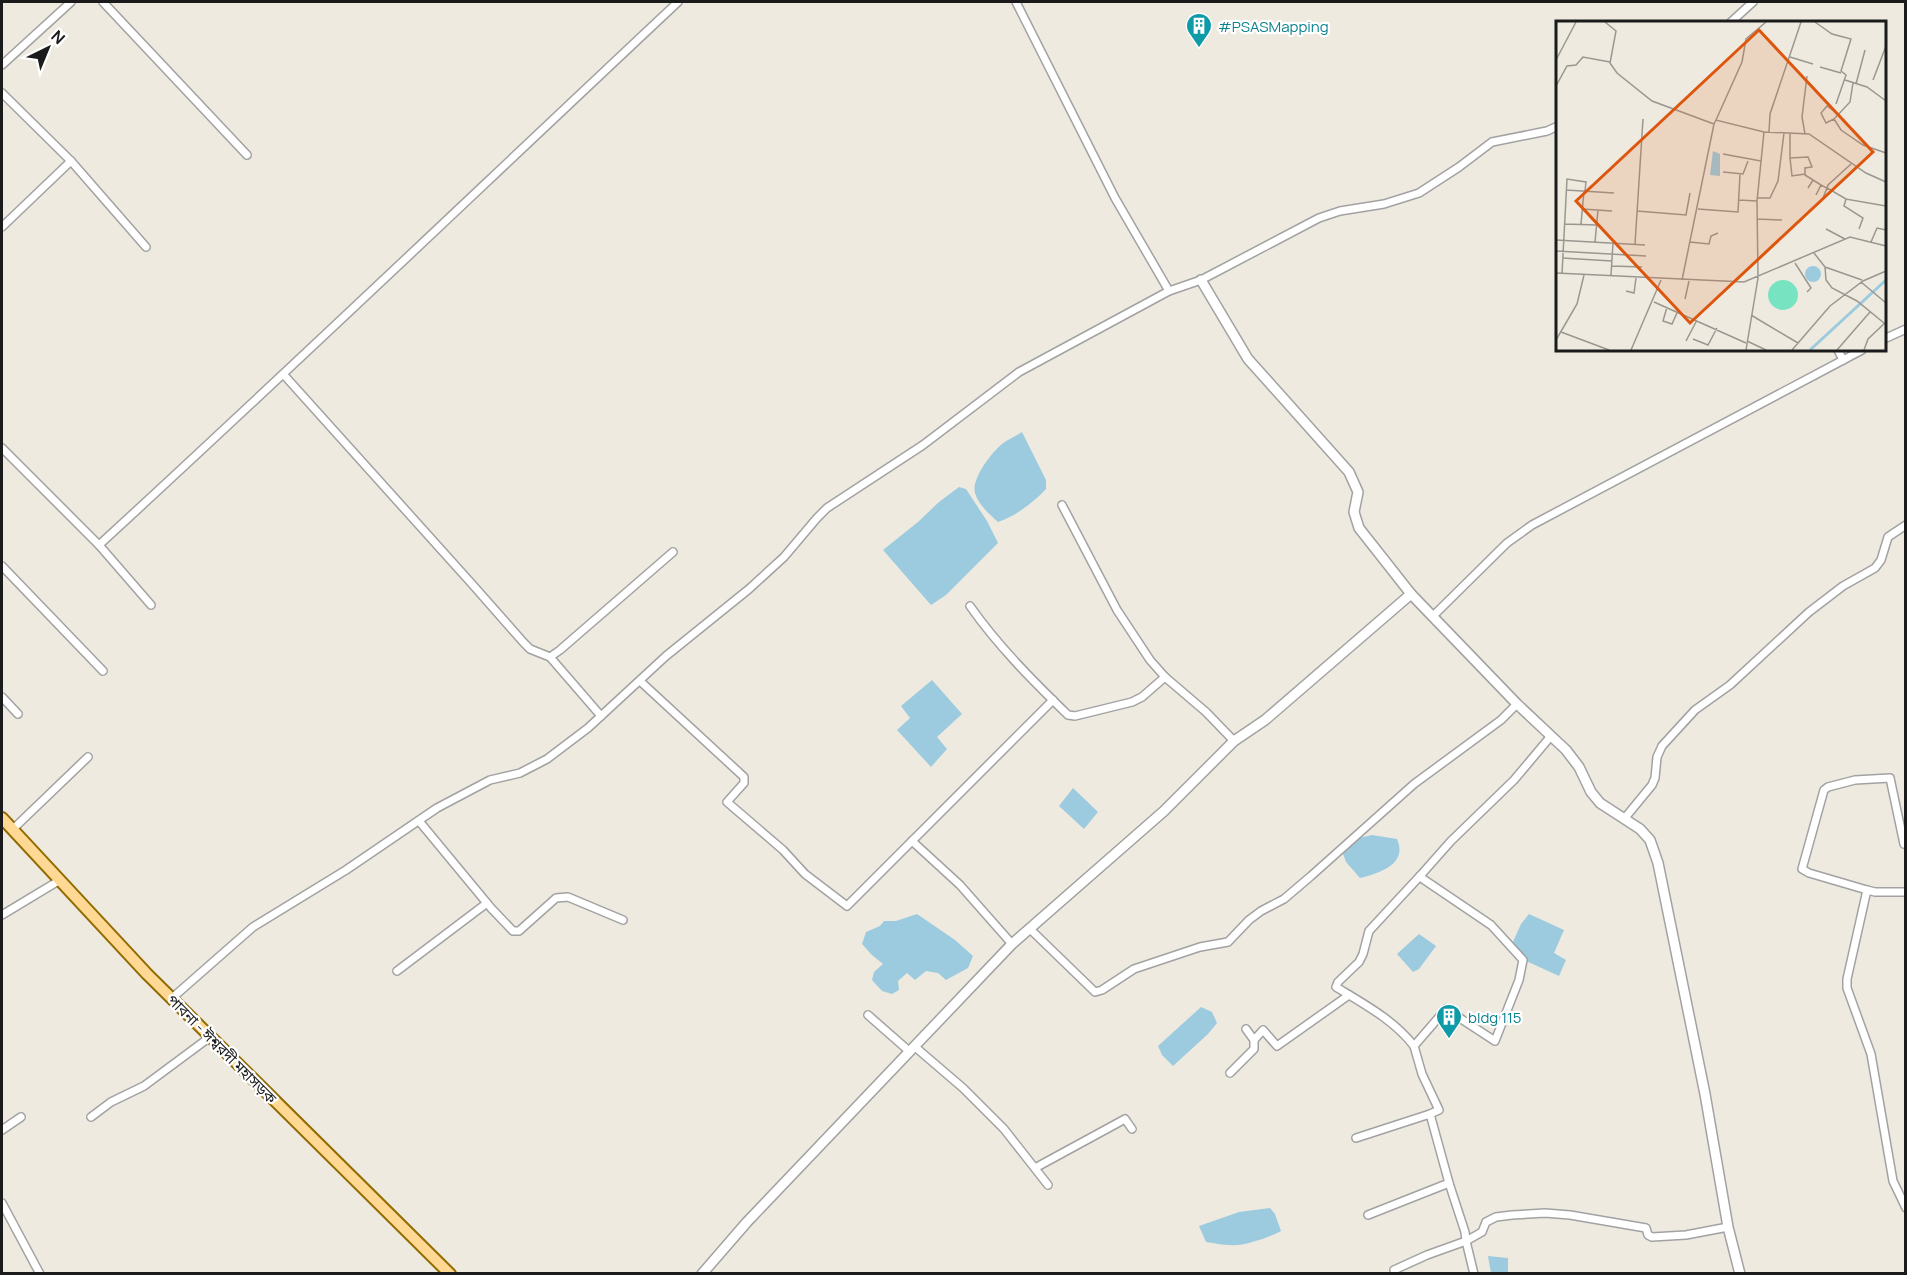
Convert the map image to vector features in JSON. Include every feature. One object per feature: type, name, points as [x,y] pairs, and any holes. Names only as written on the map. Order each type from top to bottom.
[{"type":"main road","name":"পাবনা - ঈশ্বরদী মহাসড়ক","points":[[2,819],[171,999],[450,1274]]},
{"type":"street","points":[[2,65],[71,2]]},
{"type":"street","points":[[103,2],[247,155]]},
{"type":"street","points":[[99,545],[284,375],[678,2]]},
{"type":"street","points":[[1016,2],[1115,198],[1169,291]]},
{"type":"street","points":[[1732,21],[1753,2]]},
{"type":"street","points":[[2,93],[71,161],[146,247]]},
{"type":"street","points":[[171,999],[253,927],[346,870],[437,808],[490,780],[520,773],[547,759],[601,716],[666,656],[784,557],[827,508],[923,445],[1019,372],[1169,291],[1202,280],[1318,218],[1340,211],[1384,204],[1419,193],[1492,142],[1547,131],[1556,126]]},
{"type":"street","points":[[2,227],[71,161]]},
{"type":"street","points":[[1202,280],[1248,359],[1349,472],[1358,492],[1354,512],[1359,528],[1411,594],[1517,704],[1566,750],[1600,803],[1640,829],[1650,840],[1654,848],[1705,1094],[1728,1227],[1740,1274]]},
{"type":"street","points":[[1886,338],[1905,329]]},
{"type":"street","points":[[1838,351],[1843,360]]},
{"type":"street","points":[[1433,616],[1507,543],[1532,525],[1860,351]]},
{"type":"street","points":[[284,375],[524,644],[550,657],[601,716]]},
{"type":"street","points":[[2,448],[99,545],[151,605]]},
{"type":"street","points":[[1062,505],[1117,610],[1139,644],[1165,677],[1206,712],[1234,741]]},
{"type":"street","points":[[1624,819],[1652,785],[1657,757],[1662,746],[1695,710],[1730,685],[1809,612],[1843,586],[1875,568],[1881,560],[1888,537],[1905,525]]},
{"type":"street","points":[[550,657],[571,642],[673,552]]},
{"type":"street","points":[[2,566],[103,671]]},
{"type":"street","points":[[702,1274],[747,1222],[1012,944],[1164,811],[1234,741],[1265,720],[1411,594]]},
{"type":"street","points":[[970,606],[999,643],[1068,715],[1075,716],[1132,702],[1142,697],[1165,677]]},
{"type":"street","points":[[639,681],[744,777],[744,783],[727,802],[843,906],[850,904],[1053,700]]},
{"type":"street","points":[[2,697],[18,714]]},
{"type":"street","points":[[1030,929],[1095,992],[1102,990],[1134,969],[1200,947],[1228,942],[1249,920],[1284,899],[1311,876],[1413,784],[1494,725],[1517,704]]},
{"type":"street","points":[[1356,1138],[1438,1110],[1422,1074],[1414,1046],[1404,1033],[1336,987],[1338,982],[1359,962],[1369,931],[1451,841],[1514,780],[1551,736]]},
{"type":"street","points":[[12,830],[88,757]]},
{"type":"street","points":[[1904,844],[1890,778],[1855,780],[1824,790],[1802,869],[1875,892],[1905,892]]},
{"type":"street","points":[[419,821],[513,931],[519,930],[556,898],[568,897],[623,920]]},
{"type":"street","points":[[912,842],[960,885],[1012,944]]},
{"type":"street","points":[[1414,1046],[1446,1008],[1495,1041],[1519,980],[1523,960],[1491,925],[1420,876]]},
{"type":"street","points":[[2,915],[60,880]]},
{"type":"street","points":[[1867,890],[1848,968],[1847,988],[1871,1054],[1893,1181],[1905,1208]]},
{"type":"street","points":[[397,971],[487,903]]},
{"type":"street","points":[[1254,1040],[1263,1030],[1277,1046],[1349,995]]},
{"type":"street","points":[[868,1015],[974,1098],[1004,1130],[1048,1185]]},
{"type":"street","points":[[1230,1073],[1254,1049],[1254,1040],[1245,1029]]},
{"type":"street","points":[[91,1117],[111,1102],[144,1086],[210,1037]]},
{"type":"street","points":[[1430,1114],[1465,1232],[1474,1274]]},
{"type":"street","points":[[2,1130],[21,1117]]},
{"type":"street","points":[[1035,1168],[1125,1119],[1132,1129]]},
{"type":"street","points":[[1368,1215],[1449,1183]]},
{"type":"street","points":[[2,1203],[40,1274]]},
{"type":"street","points":[[1394,1270],[1477,1236],[1482,1232],[1486,1221],[1496,1216],[1545,1213],[1569,1215],[1646,1228],[1648,1235],[1652,1237],[1686,1235],[1728,1227]]},
{"type":"water","points":[[1022,432],[1046,480],[1046,489],[1024,508],[998,522],[979,501],[975,493],[976,481],[983,466],[998,448]]},
{"type":"water","points":[[959,487],[966,489],[998,543],[946,595],[931,605],[883,550]]},
{"type":"water","points":[[932,680],[962,714],[937,737],[947,749],[931,767],[897,730],[910,718],[901,706]]},
{"type":"water","points":[[1073,788],[1098,812],[1084,829],[1059,806]]},
{"type":"water","points":[[1372,835],[1397,839],[1399,855],[1390,866],[1360,878],[1346,862],[1342,851],[1355,839]]},
{"type":"water","points":[[917,914],[955,940],[973,956],[968,968],[946,980],[938,973],[926,971],[915,980],[907,973],[898,981],[899,990],[892,994],[882,991],[872,980],[874,972],[883,964],[862,944],[866,932],[880,926],[884,921],[896,921]]},
{"type":"water","points":[[1529,914],[1564,930],[1554,953],[1566,960],[1559,976],[1526,961],[1512,944],[1521,924]]},
{"type":"water","points":[[1419,934],[1436,946],[1419,969],[1413,972],[1397,954]]},
{"type":"water","points":[[1201,1007],[1212,1012],[1217,1023],[1173,1066],[1162,1055],[1158,1046]]},
{"type":"water","points":[[1270,1208],[1275,1214],[1281,1231],[1249,1243],[1224,1245],[1206,1242],[1199,1226],[1239,1212]]},
{"type":"water","points":[[1488,1256],[1508,1258],[1508,1273],[1491,1273]]},
{"type":"place","name":"#PSASMapping","points":[[1199,49]]},
{"type":"place","name":"bldg 115","points":[[1449,1040]]}]
